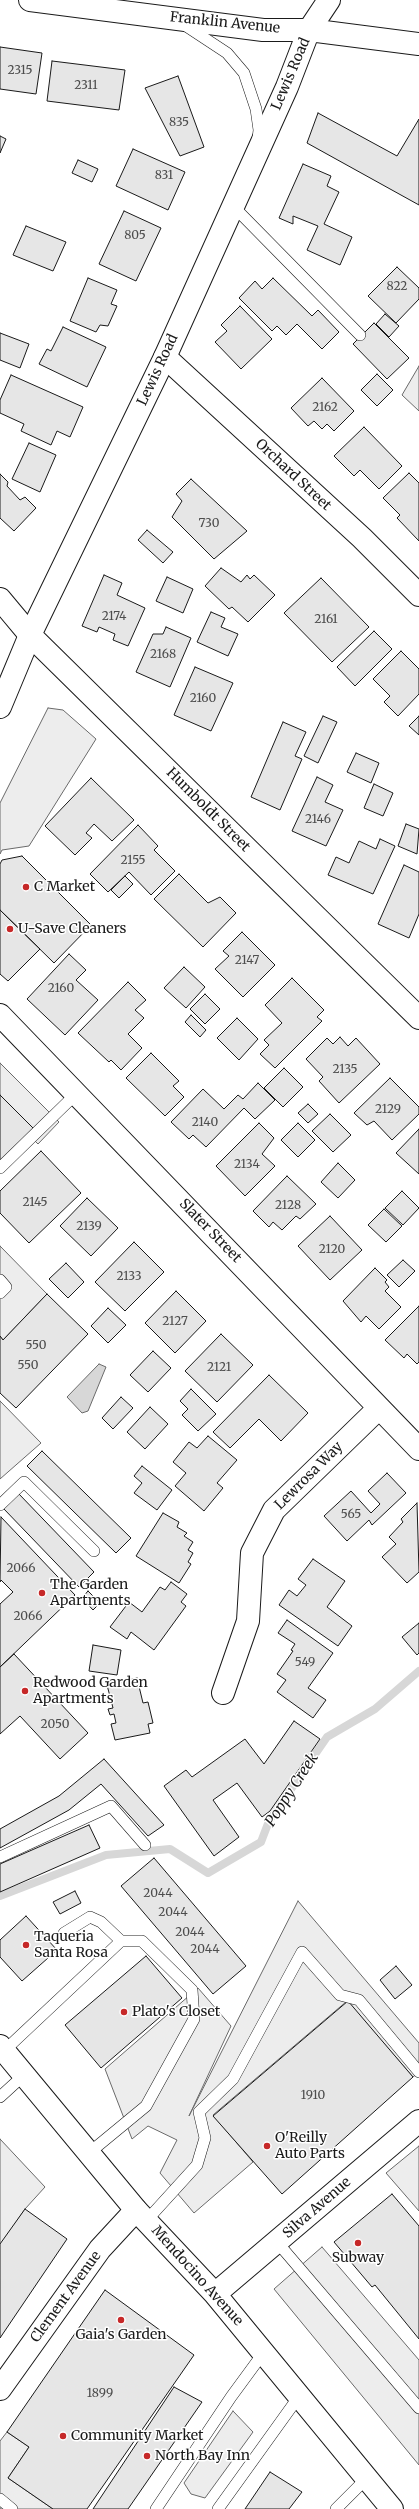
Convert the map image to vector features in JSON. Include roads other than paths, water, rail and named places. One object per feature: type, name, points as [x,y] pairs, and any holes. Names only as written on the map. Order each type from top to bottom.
[{"type":"street","name":"Franklin Avenue","points":[[30,0],[263,30],[309,30],[419,44]]},
{"type":"street","points":[[309,30],[310,0]]},
{"type":"street","points":[[309,30],[329,0]]},
{"type":"street","name":"Lewis Road","points":[[0,707],[30,635],[165,357],[254,159],[309,30]]},
{"type":"street","name":"Orchard Street","points":[[165,357],[362,538],[419,595]]},
{"type":"street","name":"Humboldt Street","points":[[0,599],[30,635],[419,1018]]},
{"type":"street","name":"Slater Street","points":[[0,1015],[419,1448]]},
{"type":"street","name":"Lewrosa Way","points":[[223,1693],[248,1621],[252,1553],[274,1510],[379,1408]]},
{"type":"street","name":"Mendocino Avenue","points":[[2,2049],[142,2215],[215,2294],[300,2395],[392,2509]]},
{"type":"street","name":"Silva Avenue","points":[[215,2294],[419,2121]]},
{"type":"street","name":"Clement Avenue","points":[[0,2389],[100,2249],[142,2215]]},
{"type":"lane","points":[[174,18],[227,53],[244,73],[256,109],[259,130],[254,159]]},
{"type":"lane","points":[[233,206],[360,335]]},
{"type":"lane","points":[[0,1168],[77,1093]]},
{"type":"lane","points":[[0,1280],[6,1287],[0,1293]]},
{"type":"lane","points":[[0,1505],[24,1482],[94,1551]]},
{"type":"lane","points":[[0,1858],[111,1806],[145,1845]]},
{"type":"lane","points":[[64,1933],[90,1917],[101,1922],[121,1941]]},
{"type":"lane","points":[[2,2049],[121,1941],[142,1940],[192,1990],[194,2019],[146,2106],[89,2153]]},
{"type":"lane","points":[[142,2215],[197,2164],[205,2138],[199,2112],[234,2079],[302,1952],[340,1995],[359,2000],[419,2072]]},
{"type":"lane","points":[[0,2096],[24,2075]]},
{"type":"lane","points":[[277,2242],[419,2408]]},
{"type":"lane","points":[[156,2509],[231,2397],[264,2352]]},
{"type":"lane","points":[[218,2509],[300,2395]]},
{"type":"lane","points":[[336,2509],[367,2478]]},
{"type":"lane","points":[[0,2499],[12,2509]]},
{"type":"waterway","name":"Poppy Creek","points":[[0,1896],[106,1855],[170,1849],[208,1873],[261,1842],[269,1821],[327,1737],[375,1709],[419,1671]]},
{"type":"place","name":"C Market","points":[[26,887]]},
{"type":"place","name":"U-Save Cleaners","points":[[10,929]]},
{"type":"place","name":"The Garden Apartments","points":[[42,1593]]},
{"type":"place","name":"Redwood Garden Apartments","points":[[25,1691]]},
{"type":"place","name":"Taqueria Santa Rosa","points":[[26,1945]]},
{"type":"place","name":"Plato's Closet","points":[[124,2012]]},
{"type":"place","name":"O'Reilly Auto Parts","points":[[267,2146]]},
{"type":"place","name":"Subway","points":[[358,2243]]},
{"type":"place","name":"Gaia's Garden","points":[[121,2320]]},
{"type":"place","name":"Community Market","points":[[63,2436]]},
{"type":"place","name":"North Bay Inn","points":[[147,2456]]}]
